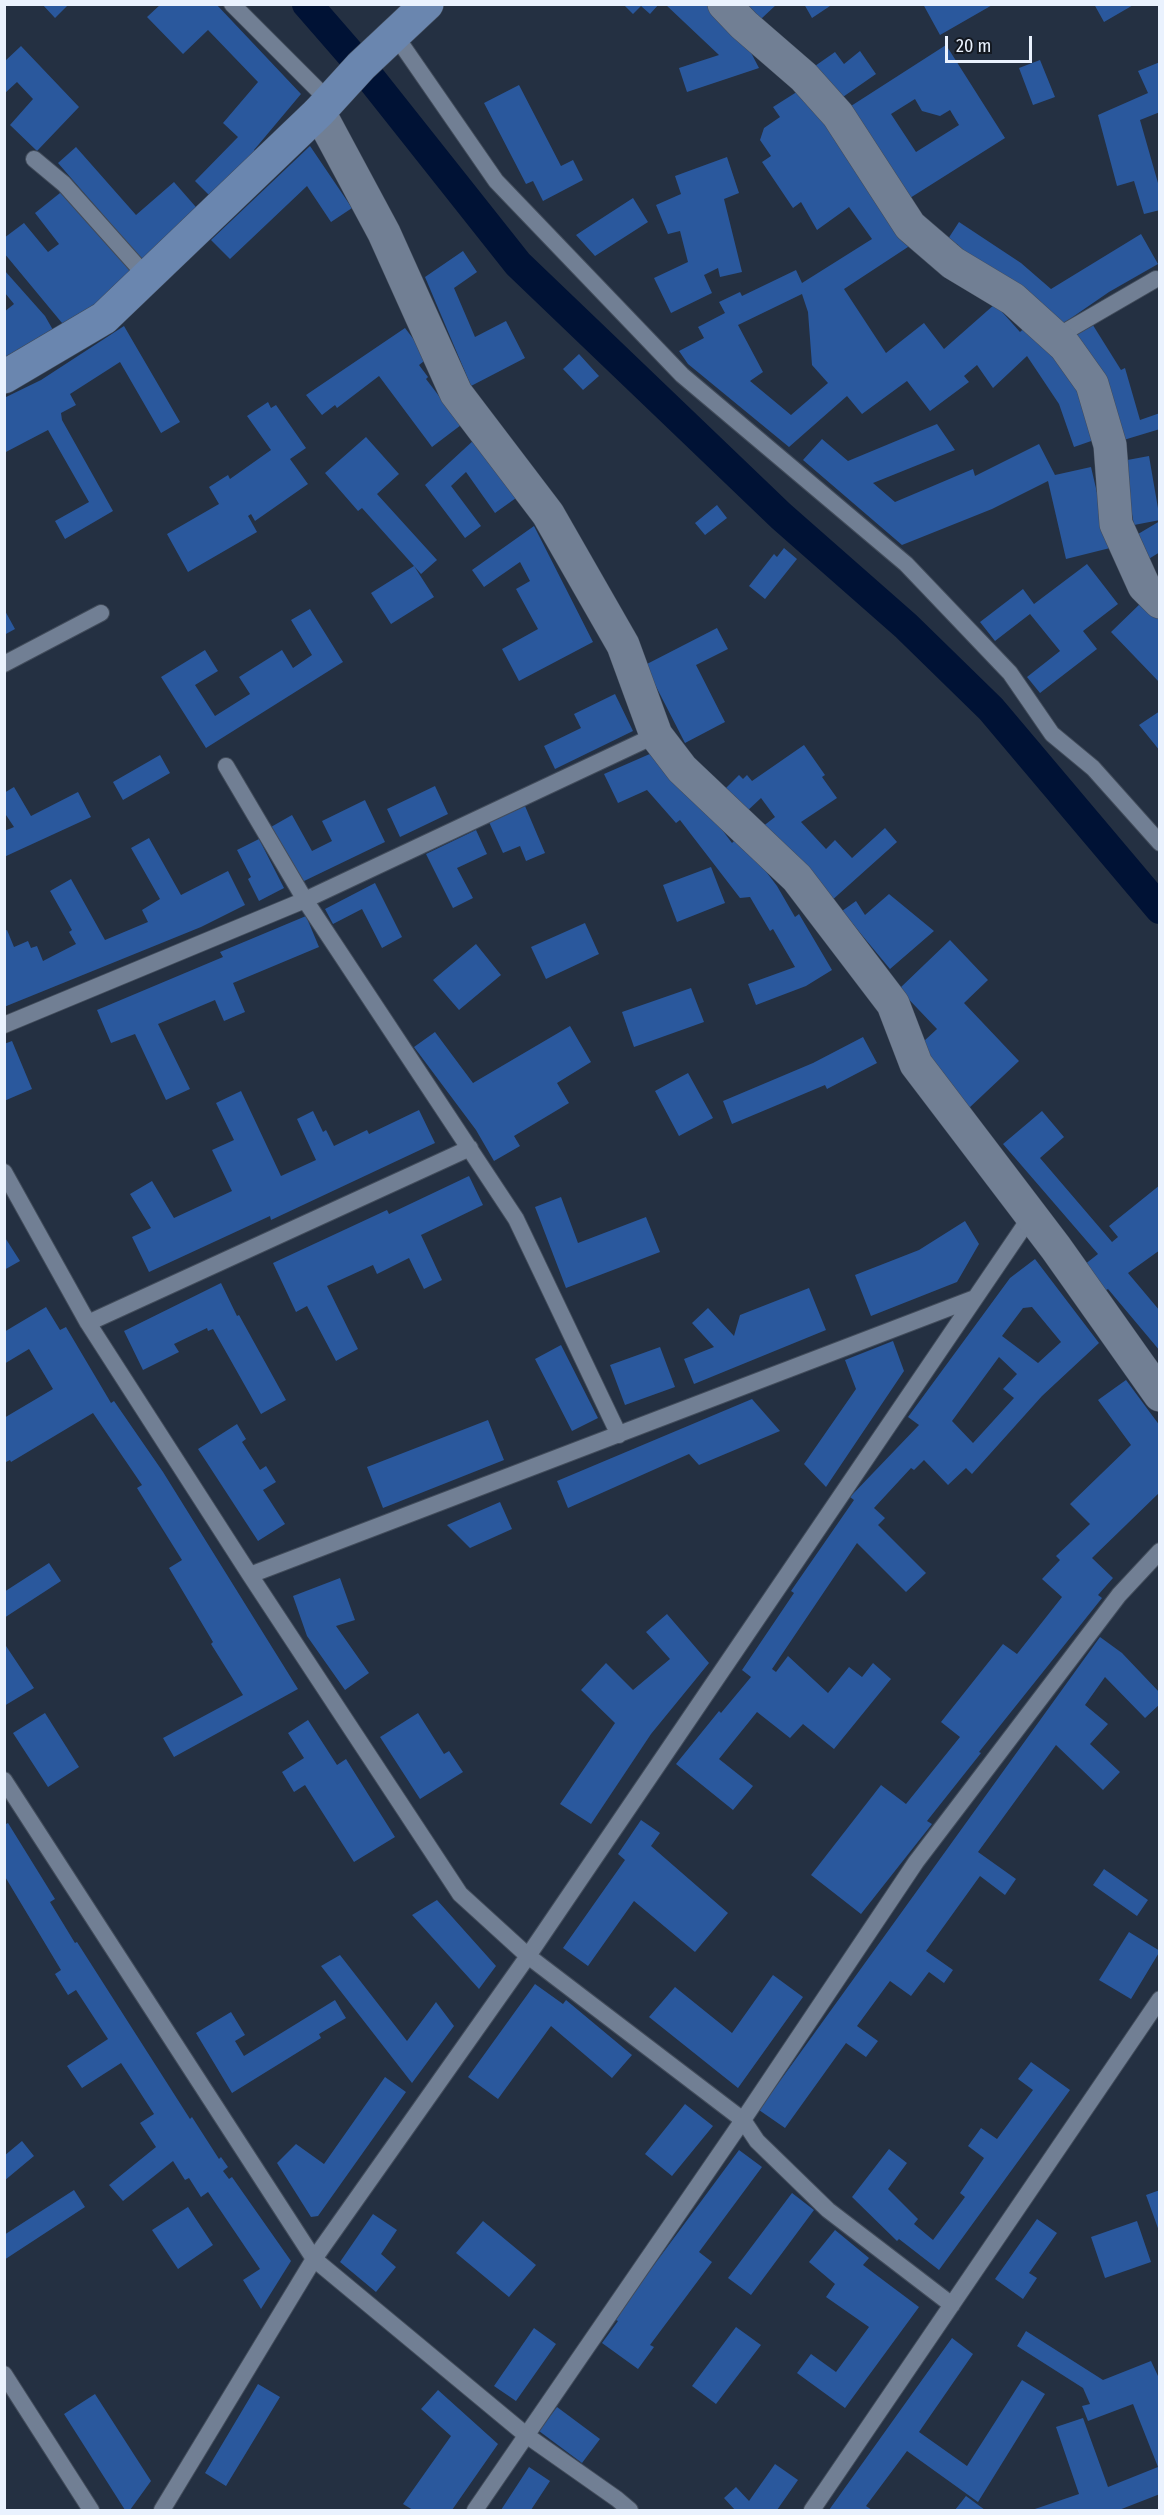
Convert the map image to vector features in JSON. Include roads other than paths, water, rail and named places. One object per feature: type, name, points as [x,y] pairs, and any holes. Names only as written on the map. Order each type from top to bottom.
[{"type":"street","points":[[4,377],[104,318],[427,4]]},
{"type":"street","points":[[724,4],[744,25],[804,77],[838,115],[910,226],[953,264],[1012,299],[1065,346],[1092,384],[1110,445],[1116,524],[1144,586],[1160,602]]},
{"type":"street","points":[[324,106],[456,393],[548,514],[623,645],[656,735],[682,769],[797,878],[893,1004],[916,1064],[1031,1216],[1160,1395]]},
{"type":"lane","points":[[232,4],[324,106]]},
{"type":"lane","points":[[395,35],[496,181],[682,375],[906,564],[1010,674],[1053,734],[1093,768],[1160,843]]},
{"type":"lane","points":[[34,159],[64,184],[147,277]]},
{"type":"lane","points":[[1056,337],[1156,279]]},
{"type":"lane","points":[[4,663],[101,613]]},
{"type":"lane","points":[[4,1025],[305,900],[656,735]]},
{"type":"lane","points":[[226,766],[305,900],[516,1219],[619,1435]]},
{"type":"lane","points":[[88,1323],[470,1148]]},
{"type":"lane","points":[[4,1172],[88,1323],[250,1575],[460,1894],[528,1956],[743,2120],[757,2141],[828,2210],[951,2305]]},
{"type":"lane","points":[[162,2511],[314,2259],[528,1956],[1031,1216]]},
{"type":"lane","points":[[250,1575],[975,1298]]},
{"type":"lane","points":[[475,2511],[743,2120],[916,1862],[1119,1595],[1160,1551]]},
{"type":"lane","points":[[4,1780],[314,2259],[526,2435],[617,2499],[630,2511]]},
{"type":"lane","points":[[812,2511],[1160,1999]]},
{"type":"lane","points":[[4,2374],[91,2511]]},
{"type":"waterway","points":[[307,4],[361,66],[518,264],[781,516],[906,626],[991,709],[1160,909]]}]
